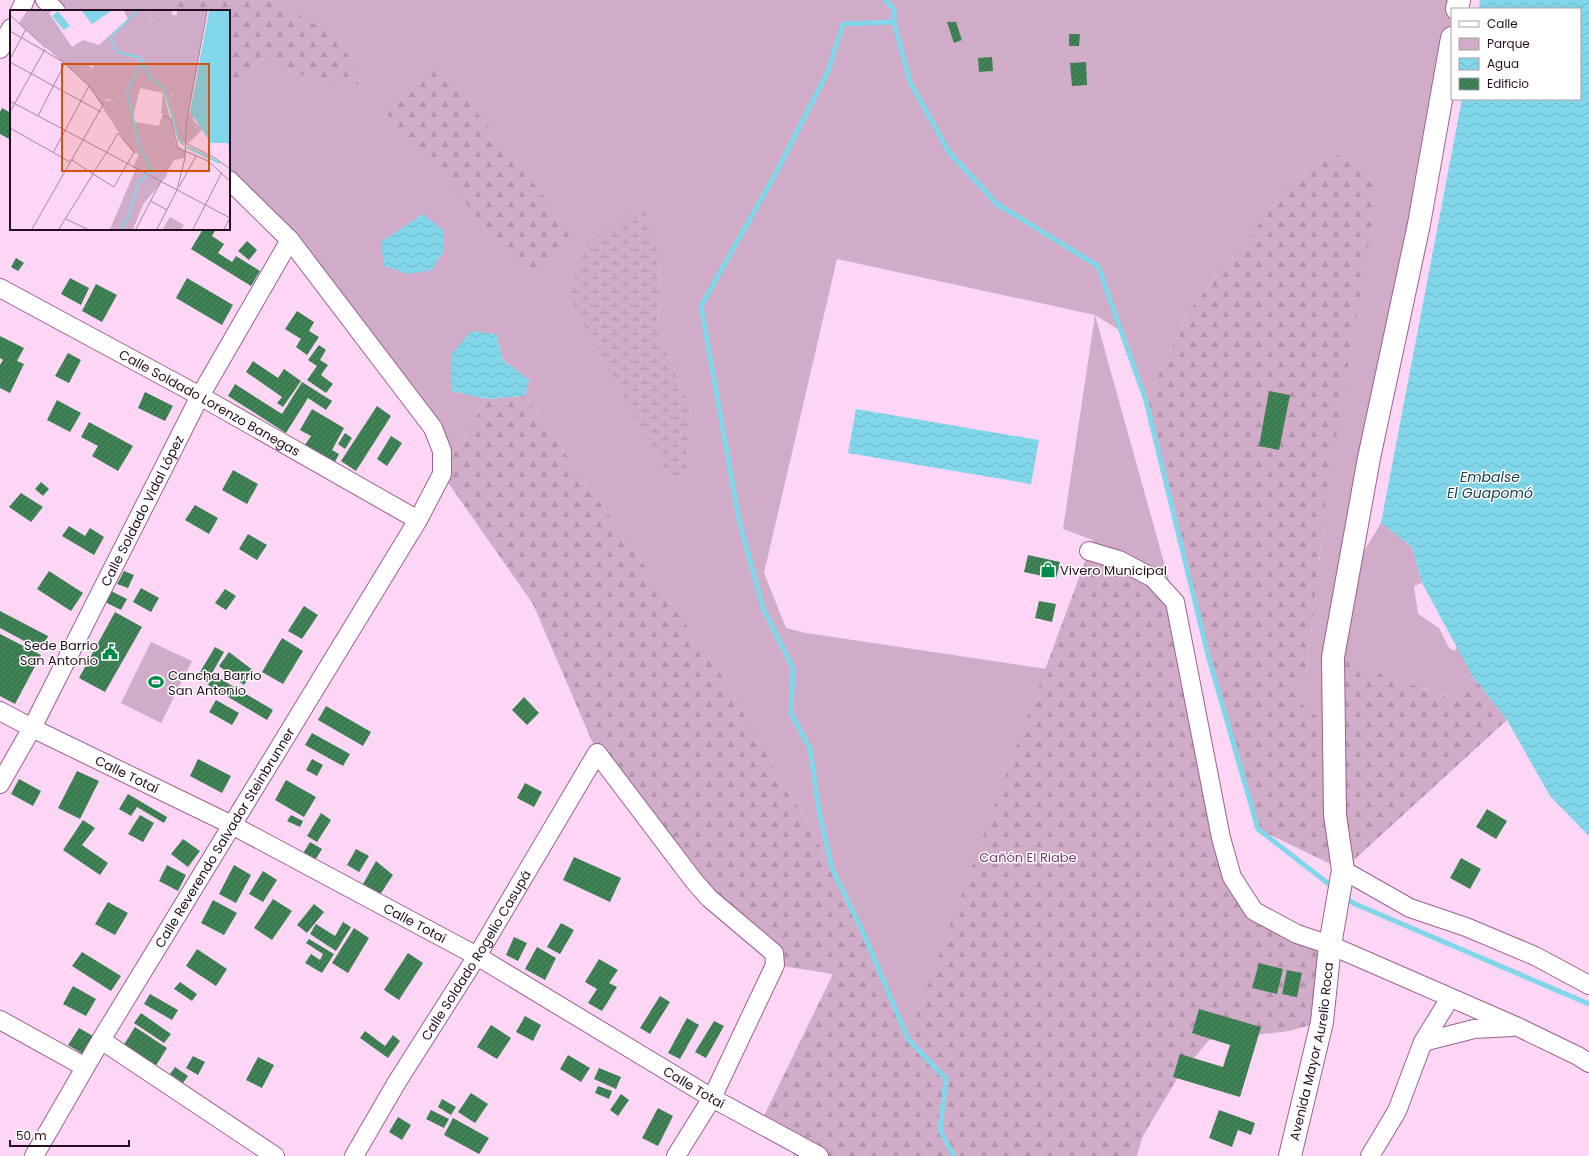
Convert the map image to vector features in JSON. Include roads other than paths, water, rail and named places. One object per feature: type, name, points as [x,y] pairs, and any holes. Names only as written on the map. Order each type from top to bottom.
[{"type":"main road","name":"Avenida Mayor Aurelio Roca","points":[[1290,1156],[1322,1022],[1331,939],[1342,879],[1335,815],[1333,657],[1369,458],[1419,224],[1451,44]]},
{"type":"street","points":[[20,10],[25,0]]},
{"type":"street","points":[[45,0],[55,10]]},
{"type":"street","points":[[0,49],[10,30]]},
{"type":"street","name":"Calle Reverendo Salvador Steinbrunner","points":[[34,1156],[85,1066],[418,520],[442,474],[442,451],[433,428],[290,240],[230,181]]},
{"type":"street","name":"Calle Soldado Vidal López","points":[[0,784],[32,728],[200,396],[290,240]]},
{"type":"street","name":"Calle Soldado Lorenzo Banegas","points":[[0,288],[200,396],[418,520]]},
{"type":"street","points":[[1089,551],[1119,560],[1153,578],[1175,602],[1221,838],[1232,877],[1254,911],[1297,934],[1331,939],[1450,998],[1518,1027],[1578,1056],[1589,1063]]},
{"type":"street","name":"Calle Totaí","points":[[0,710],[32,728],[232,825],[477,956],[712,1098],[819,1156]]},
{"type":"street","name":"Calle Soldado Rogelio Casupá","points":[[354,1156],[397,1082],[477,956],[597,753],[694,881],[709,898],[774,953],[775,965],[712,1098]]},
{"type":"street","points":[[1342,879],[1410,908],[1466,927],[1534,956],[1589,985]]},
{"type":"street","points":[[1370,1156],[1397,1111],[1423,1042],[1450,998]]},
{"type":"street","points":[[0,1020],[85,1066]]},
{"type":"street","points":[[1423,1042],[1474,1029],[1518,1027]]},
{"type":"street","points":[[101,1040],[275,1156]]},
{"type":"street","points":[[676,1156],[712,1098]]},
{"type":"water","name":"Embalse El Guapomó","points":[[1480,0],[1589,0],[1589,836],[1550,796],[1507,720],[1473,677],[1422,583],[1412,547],[1381,523],[1462,100],[1581,100],[1581,8],[1479,8]]},
{"type":"water","points":[[423,214],[444,231],[444,250],[432,270],[408,274],[384,266],[381,242]]},
{"type":"water","points":[[471,331],[496,334],[503,360],[529,380],[525,396],[487,399],[452,391],[451,355]]},
{"type":"water","points":[[856,409],[1039,440],[1031,484],[848,453]]},
{"type":"waterway","points":[[885,0],[894,9],[894,22],[910,82],[949,152],[997,204],[1098,266],[1146,401],[1208,655],[1258,829],[1334,888]]},
{"type":"waterway","points":[[894,22],[843,24],[828,71],[777,171],[701,306],[739,520],[763,608],[793,668],[791,713],[810,749],[819,811],[832,868],[866,939],[908,1039],[946,1079],[940,1130],[954,1156]]},
{"type":"waterway","points":[[1345,897],[1353,903],[1589,1004]]},
{"type":"place","name":"Vivero Municipal","points":[[1048,570]]},
{"type":"place","name":"Sede Barrio San Antonio","points":[[110,652]]},
{"type":"place","name":"Cancha Barrio San Antonio","points":[[156,682]]},
{"type":"park label","name":"Cañón El Riabe","points":[[1028,857]]}]
